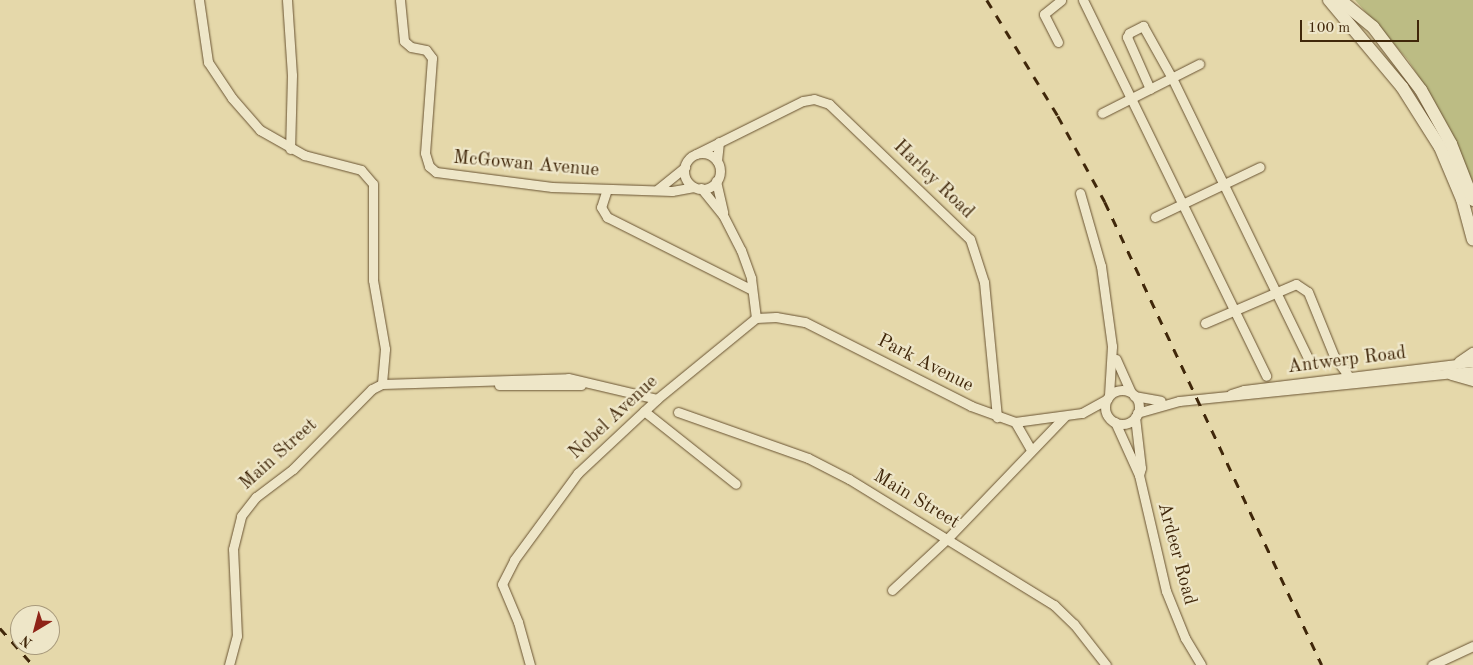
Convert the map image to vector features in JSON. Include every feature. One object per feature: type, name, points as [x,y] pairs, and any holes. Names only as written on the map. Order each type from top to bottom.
[{"type":"main road","points":[[1329,0],[1402,87],[1440,147],[1462,199],[1473,240]]},
{"type":"main road","points":[[1340,0],[1373,27],[1421,90],[1451,144],[1473,200]]},
{"type":"main road","points":[[1467,362],[1473,354]]},
{"type":"main road","points":[[1452,374],[1473,380]]},
{"type":"street","points":[[199,0],[204,48],[218,79],[260,130],[290,149],[361,170],[373,184],[373,280],[386,349],[382,384],[449,383],[537,377],[568,378],[657,399]]},
{"type":"street","points":[[287,0],[292,75],[290,149]]},
{"type":"street","name":"McGowan Avenue","points":[[400,0],[404,41],[411,47],[426,50],[432,58],[425,153],[432,169],[440,173],[496,181],[607,189],[684,190],[697,187]]},
{"type":"street","points":[[1058,42],[1044,14],[1061,0]]},
{"type":"street","points":[[1083,0],[1266,376]]},
{"type":"street","points":[[1150,89],[1128,44],[1128,33],[1145,27],[1225,184],[1309,360]]},
{"type":"street","points":[[1102,113],[1199,64]]},
{"type":"street","name":"Harley Road","points":[[696,154],[803,101],[825,102],[970,239],[984,282],[997,417]]},
{"type":"street","points":[[719,142],[717,161],[719,172],[716,181],[723,215],[748,266],[756,318]]},
{"type":"street","points":[[658,189],[685,167],[696,154],[707,154],[717,161]]},
{"type":"street","points":[[685,167],[685,176],[723,215]]},
{"type":"street","points":[[1155,217],[1260,167]]},
{"type":"street","points":[[675,175],[684,190]]},
{"type":"street","points":[[697,187],[716,181]]},
{"type":"street","points":[[607,189],[601,207],[607,218],[752,290]]},
{"type":"street","points":[[1080,193],[1101,266],[1112,346],[1108,397],[1105,408],[1113,421],[1124,423],[1136,415],[1138,404],[1112,346]]},
{"type":"street","points":[[1205,323],[1296,284],[1308,292],[1334,356],[1350,378]]},
{"type":"street","name":"Park Avenue","points":[[756,318],[776,317],[805,322],[997,417],[1015,422],[1082,413],[1108,397]]},
{"type":"street","name":"Nobel Avenue","points":[[530,665],[518,622],[502,584],[514,560],[578,473],[657,399],[756,318]]},
{"type":"street","points":[[1330,380],[1334,356]]},
{"type":"street","name":"Antwerp Road","points":[[1226,396],[1244,390],[1467,362]]},
{"type":"street","name":"Antwerp Road","points":[[1133,394],[1152,401],[1179,401],[1452,374],[1473,370]]},
{"type":"street","name":"Main Street","points":[[228,665],[237,636],[233,549],[241,516],[256,497],[293,469],[362,397],[382,384]]},
{"type":"street","points":[[1108,397],[1117,390],[1133,394]]},
{"type":"street","name":"Antwerp Road","points":[[1136,415],[1179,401]]},
{"type":"street","points":[[644,411],[736,484]]},
{"type":"street","name":"Main Street","points":[[678,412],[808,458],[948,538],[1054,605],[1074,624],[1106,665]]},
{"type":"street","name":"Park Avenue","points":[[1082,413],[1113,421]]},
{"type":"street","name":"Ardeer Road","points":[[1136,415],[1141,468],[1139,475]]},
{"type":"street","points":[[892,590],[948,538],[1031,450],[1066,416]]},
{"type":"street","name":"Ardeer Road","points":[[1113,421],[1139,475],[1166,591],[1186,638],[1201,665]]},
{"type":"street","points":[[1015,422],[1031,450]]},
{"type":"street","points":[[1432,665],[1473,646]]},
{"type":"green space","points":[[1355,0],[1473,0],[1473,183],[1450,129],[1428,91],[1408,60]]},
{"type":"railway","points":[[987,0],[1058,116],[1105,202],[1322,665]]},
{"type":"railway","points":[[0,628],[33,665]]}]
